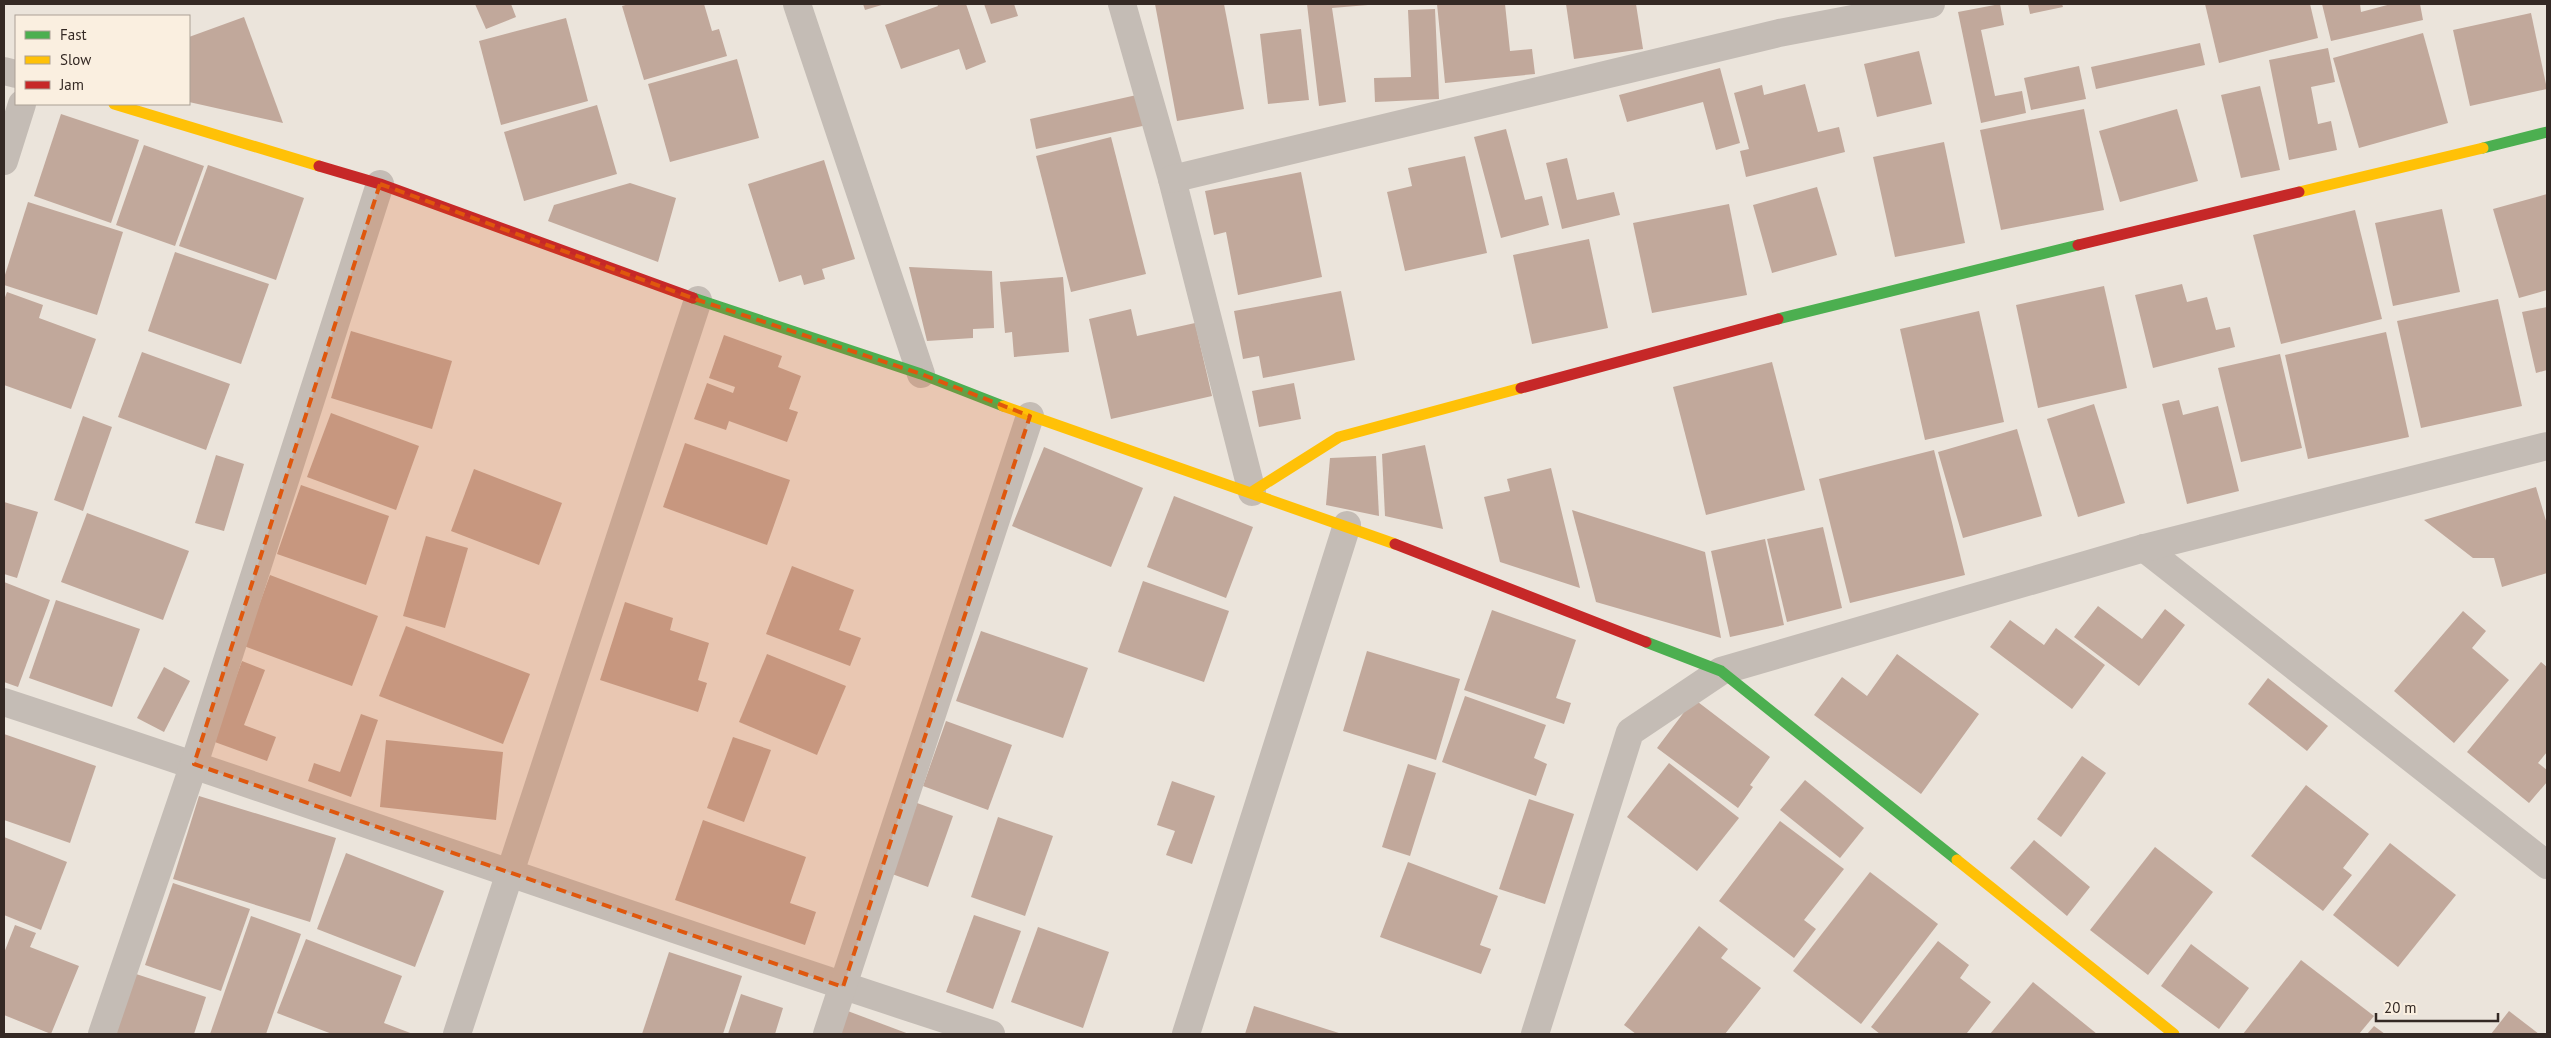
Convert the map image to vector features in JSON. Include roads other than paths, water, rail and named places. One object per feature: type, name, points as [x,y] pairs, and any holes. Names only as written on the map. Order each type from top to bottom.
[{"type":"street","points":[[796,4],[921,374]]},
{"type":"street","points":[[1122,4],[1172,179],[1252,492]]},
{"type":"street","points":[[1172,179],[1778,33],[1931,4]]},
{"type":"street","points":[[4,161],[22,105]]},
{"type":"street","points":[[117,105],[380,184],[698,300],[921,374],[1030,416],[1347,525],[1721,671],[2174,1034]]},
{"type":"street","points":[[1252,492],[1339,437],[1820,308],[2547,132]]},
{"type":"street","points":[[102,1034],[194,764],[380,184]]},
{"type":"street","points":[[457,1034],[698,300]]},
{"type":"street","points":[[827,1034],[1030,416]]},
{"type":"street","points":[[1542,1031],[1630,732],[1721,671],[2144,548],[2547,446]]},
{"type":"street","points":[[1186,1034],[1347,525]]},
{"type":"street","points":[[2144,548],[2547,865]]},
{"type":"street","points":[[4,702],[194,764],[843,987],[991,1034]]}]
